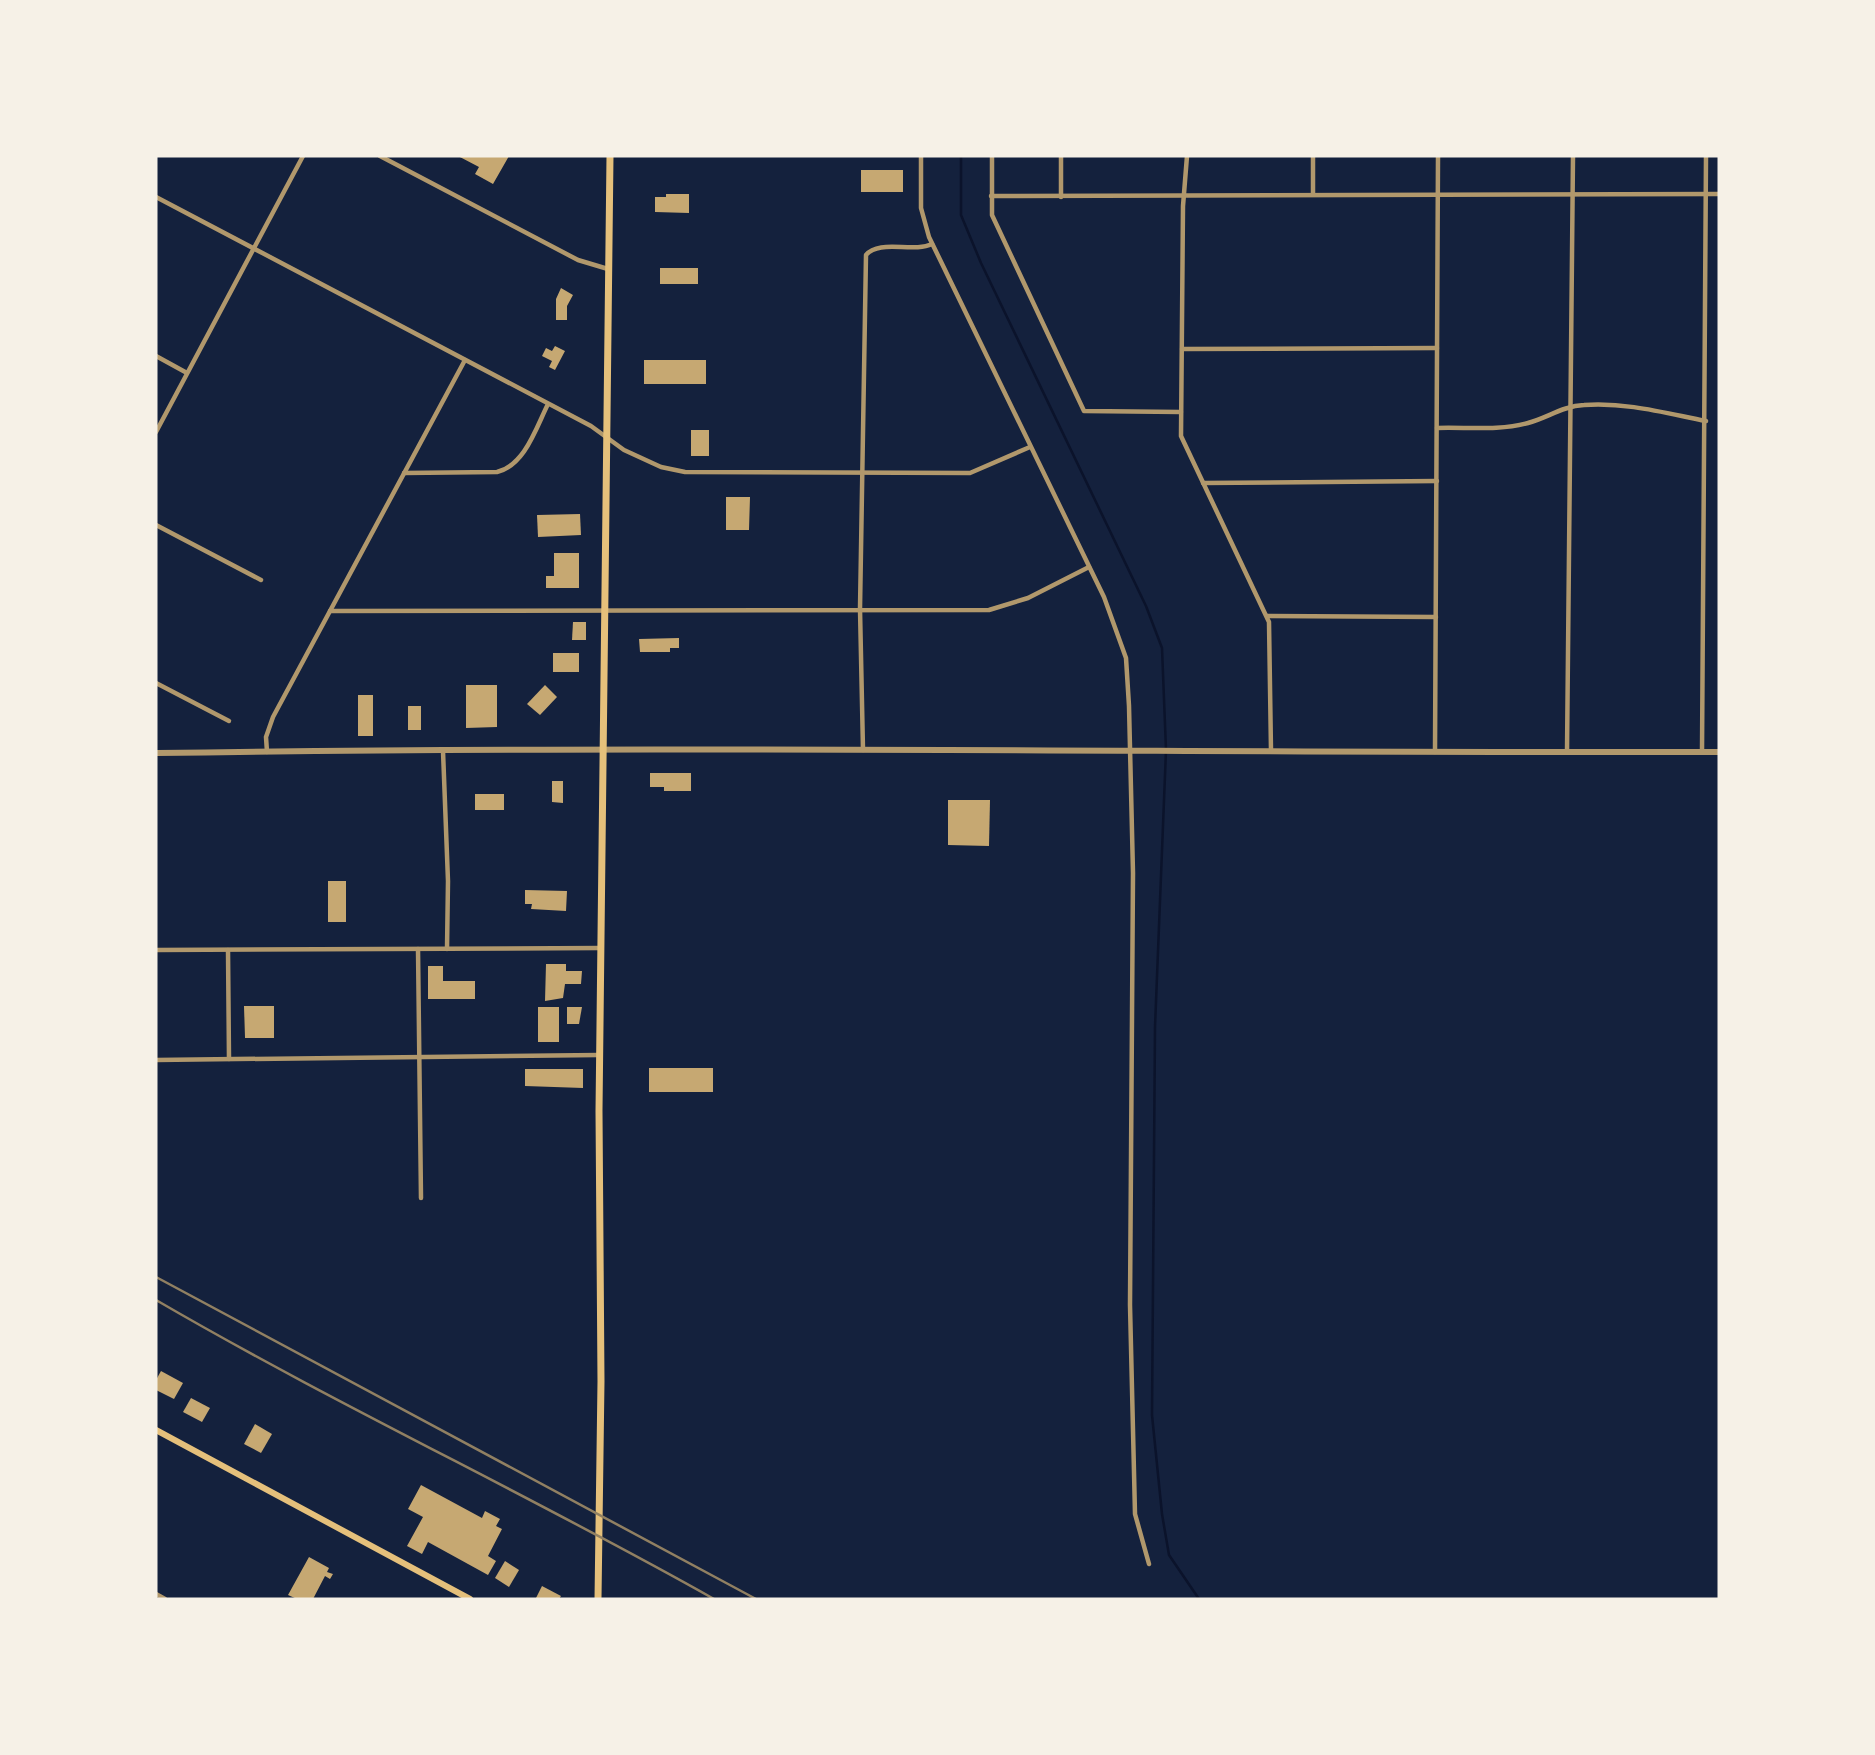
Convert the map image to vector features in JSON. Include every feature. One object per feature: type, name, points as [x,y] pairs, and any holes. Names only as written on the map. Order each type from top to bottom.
[{"type":"main road","points":[[598,1599],[600,1055],[610,156]]},
{"type":"main road","points":[[156,1430],[470,1599]]},
{"type":"street","points":[[156,432],[303,156]]},
{"type":"street","points":[[380,156],[578,260],[609,269]]},
{"type":"street","points":[[921,156],[922,217],[932,244],[1104,597],[1126,658],[1133,873],[1130,1305],[1135,1514],[1149,1564]]},
{"type":"street","points":[[992,156],[992,215],[1084,411],[1181,412]]},
{"type":"street","points":[[1061,156],[1061,197]]},
{"type":"street","points":[[1187,156],[1181,436],[1267,616],[1271,752]]},
{"type":"street","points":[[1313,156],[1313,194]]},
{"type":"street","points":[[1435,752],[1438,156]]},
{"type":"street","points":[[1567,752],[1573,156]]},
{"type":"street","points":[[1702,752],[1706,156]]},
{"type":"street","points":[[991,196],[1719,194]]},
{"type":"street","points":[[156,197],[465,359],[607,437],[624,450],[671,470],[970,473],[1030,447]]},
{"type":"street","points":[[863,750],[860,609],[862,472],[865,455],[866,255],[877,248],[917,249],[932,244]]},
{"type":"street","points":[[1182,349],[1437,348]]},
{"type":"street","points":[[156,356],[187,373]]},
{"type":"street","points":[[267,752],[268,728],[465,359]]},
{"type":"street","points":[[404,473],[497,472],[509,469],[518,461],[548,404]]},
{"type":"street","points":[[1437,428],[1511,427],[1572,407],[1632,405],[1706,421]]},
{"type":"street","points":[[1203,482],[1437,481]]},
{"type":"street","points":[[156,525],[261,580]]},
{"type":"street","points":[[330,611],[989,610],[1028,598],[1089,567]]},
{"type":"street","points":[[1267,616],[1436,617]]},
{"type":"street","points":[[156,683],[229,720]]},
{"type":"street","points":[[156,753],[605,750],[1719,752]]},
{"type":"street","points":[[443,751],[448,881],[447,948]]},
{"type":"street","points":[[156,950],[602,948]]},
{"type":"street","points":[[418,949],[421,1198]]},
{"type":"street","points":[[228,950],[229,1059]]},
{"type":"street","points":[[156,1060],[600,1055]]},
{"type":"street","points":[[156,1594],[165,1599]]},
{"type":"building","points":[[458,156],[509,156],[493,184],[475,174],[479,167]]},
{"type":"building","points":[[861,170],[903,170],[903,192],[861,192]]},
{"type":"building","points":[[666,194],[689,194],[689,213],[655,212],[655,197],[666,197]]},
{"type":"building","points":[[660,268],[698,268],[698,284],[660,284]]},
{"type":"building","points":[[561,288],[573,295],[567,306],[567,320],[556,320],[556,299]]},
{"type":"building","points":[[555,346],[565,351],[555,370],[549,367],[552,361],[542,356],[546,348],[552,351]]},
{"type":"building","points":[[644,360],[706,360],[706,384],[644,384]]},
{"type":"building","points":[[691,430],[709,430],[709,456],[691,456]]},
{"type":"building","points":[[726,497],[750,497],[749,530],[726,530]]},
{"type":"building","points":[[580,514],[581,535],[538,537],[537,515]]},
{"type":"building","points":[[554,553],[579,553],[579,588],[546,588],[546,576],[554,576]]},
{"type":"building","points":[[573,622],[586,622],[586,640],[572,640]]},
{"type":"building","points":[[679,638],[679,648],[670,648],[670,652],[640,652],[639,639]]},
{"type":"building","points":[[553,653],[579,653],[579,672],[553,672]]},
{"type":"building","points":[[466,685],[497,685],[497,727],[466,728]]},
{"type":"building","points":[[545,685],[557,697],[540,715],[527,704]]},
{"type":"building","points":[[358,695],[373,695],[373,736],[358,736]]},
{"type":"building","points":[[408,706],[421,706],[421,730],[408,730]]},
{"type":"building","points":[[650,773],[691,773],[691,791],[664,791],[664,787],[650,787]]},
{"type":"building","points":[[552,781],[563,781],[563,803],[552,802]]},
{"type":"building","points":[[475,794],[504,794],[504,810],[475,810]]},
{"type":"building","points":[[948,800],[990,800],[989,846],[948,845]]},
{"type":"building","points":[[328,881],[346,881],[346,922],[328,922]]},
{"type":"building","points":[[525,890],[567,891],[566,911],[531,909],[532,904],[525,904]]},
{"type":"building","points":[[546,964],[566,964],[566,971],[582,971],[581,984],[565,984],[563,998],[545,1001]]},
{"type":"building","points":[[428,966],[443,966],[443,981],[475,981],[475,999],[428,999]]},
{"type":"building","points":[[244,1006],[274,1006],[274,1038],[245,1038]]},
{"type":"building","points":[[538,1007],[559,1007],[559,1042],[538,1042]]},
{"type":"building","points":[[567,1007],[582,1007],[579,1024],[567,1024]]},
{"type":"building","points":[[649,1068],[713,1068],[713,1092],[649,1092]]},
{"type":"building","points":[[525,1069],[583,1069],[583,1088],[525,1086]]},
{"type":"building","points":[[161,1371],[183,1383],[174,1399],[156,1390],[156,1380]]},
{"type":"building","points":[[191,1398],[210,1408],[202,1422],[183,1412]]},
{"type":"building","points":[[255,1424],[272,1434],[261,1453],[244,1444]]},
{"type":"building","points":[[421,1485],[482,1518],[485,1511],[500,1519],[496,1526],[502,1529],[488,1556],[496,1561],[488,1575],[428,1542],[422,1554],[407,1546],[423,1517],[408,1509]]},
{"type":"building","points":[[309,1557],[329,1568],[327,1572],[333,1574],[330,1579],[325,1576],[313,1599],[297,1599],[288,1595]]},
{"type":"building","points":[[505,1561],[519,1570],[509,1587],[495,1578]]},
{"type":"building","points":[[542,1586],[561,1596],[559,1599],[536,1598]]},
{"type":"waterway","points":[[961,156],[961,215],[981,263],[1146,606],[1162,648],[1166,750],[1155,1027],[1152,1415],[1169,1555],[1199,1599]]},
{"type":"railway","points":[[156,1277],[756,1599]]},
{"type":"railway","points":[[156,1300],[294,1377],[575,1523],[714,1599]]}]
